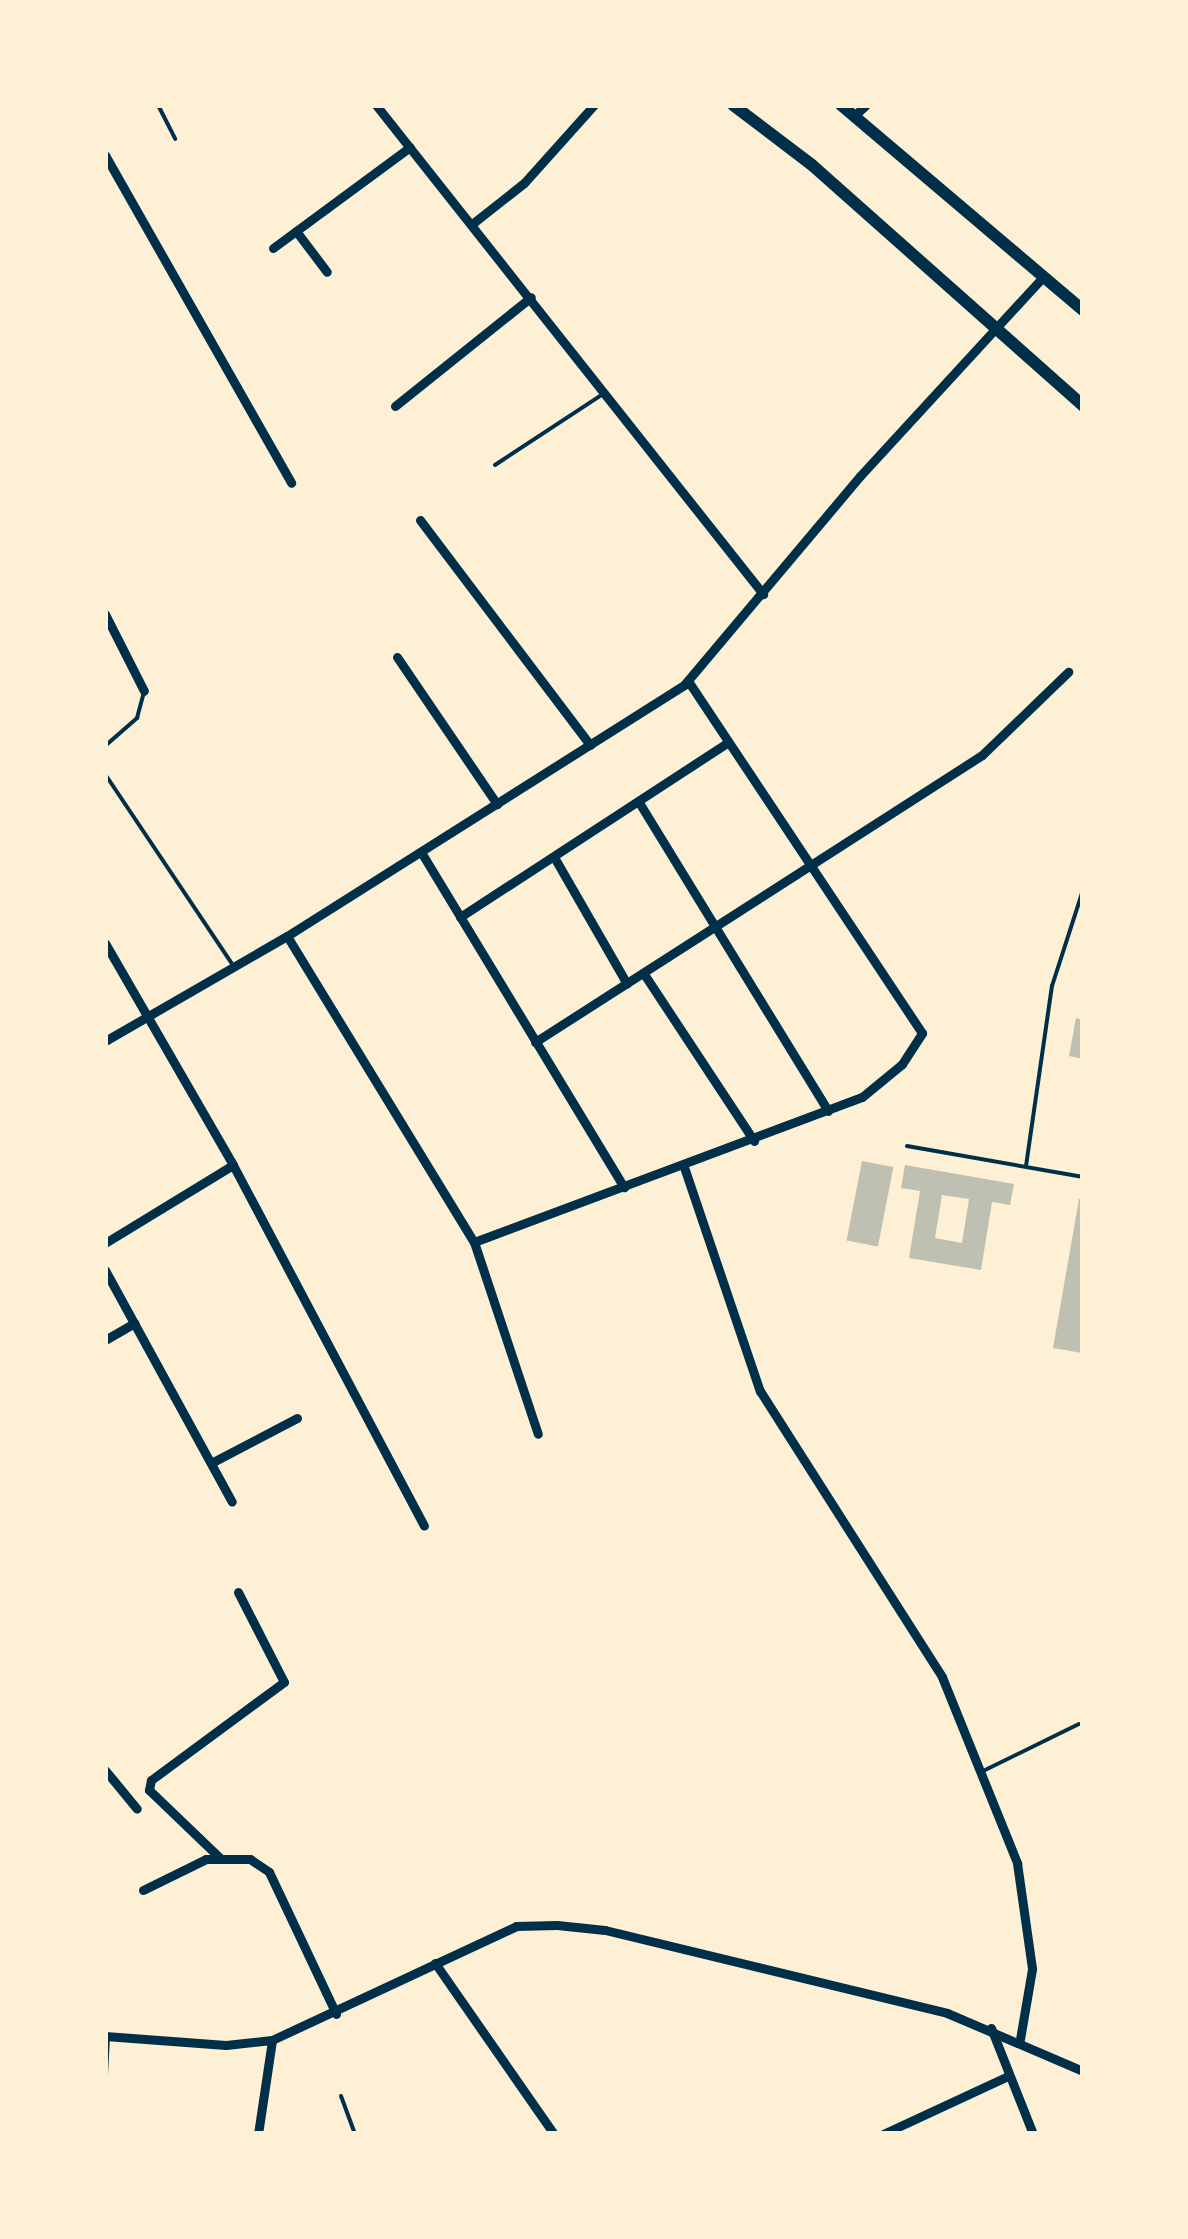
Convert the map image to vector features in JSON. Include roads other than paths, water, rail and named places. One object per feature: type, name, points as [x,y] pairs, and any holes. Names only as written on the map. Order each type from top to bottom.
[{"type":"main road","points":[[733,105],[812,164],[1083,406]]},
{"type":"main road","points":[[841,105],[1083,310]]},
{"type":"street","points":[[376,105],[607,392],[763,594]]},
{"type":"street","points":[[472,224],[524,183],[594,105]]},
{"type":"street","points":[[854,116],[866,105]]},
{"type":"street","points":[[273,248],[410,147]]},
{"type":"street","points":[[105,155],[290,483]]},
{"type":"street","points":[[296,231],[327,272]]},
{"type":"street","points":[[105,1042],[287,936],[688,680],[992,327],[1042,278]]},
{"type":"street","points":[[395,406],[531,297]]},
{"type":"street","points":[[420,520],[590,745]]},
{"type":"street","points":[[105,614],[144,692]]},
{"type":"street","points":[[397,657],[497,804]]},
{"type":"street","points":[[535,1042],[982,755],[1068,672]]},
{"type":"street","points":[[474,1242],[684,1167],[862,1097],[902,1064],[922,1032],[809,869],[688,680]]},
{"type":"street","points":[[460,918],[640,804],[728,742]]},
{"type":"street","points":[[640,804],[828,1111]]},
{"type":"street","points":[[421,852],[624,1188]]},
{"type":"street","points":[[554,858],[628,984]]},
{"type":"street","points":[[287,936],[474,1242],[538,1434]]},
{"type":"street","points":[[105,943],[232,1165],[424,1525]]},
{"type":"street","points":[[644,974],[754,1140]]},
{"type":"street","points":[[105,1243],[232,1165]]},
{"type":"street","points":[[684,1167],[760,1391],[942,1677],[1017,1864],[1032,1969],[1020,2039]]},
{"type":"street","points":[[105,1270],[232,1502]]},
{"type":"street","points":[[105,1340],[134,1323]]},
{"type":"street","points":[[211,1464],[297,1418]]},
{"type":"street","points":[[221,1859],[149,1790],[150,1780],[284,1682],[238,1592]]},
{"type":"street","points":[[105,1770],[137,1809]]},
{"type":"street","points":[[143,1890],[206,1859],[250,1859],[269,1872],[336,2014]]},
{"type":"street","points":[[106,2036],[226,2045],[272,2040],[336,2014],[516,1926],[605,1930],[990,2028],[1083,2071]]},
{"type":"street","points":[[435,1963],[554,2134]]},
{"type":"street","points":[[990,2028],[1006,2077],[1032,2134]]},
{"type":"street","points":[[258,2134],[272,2040]]},
{"type":"street","points":[[882,2134],[1006,2077]]},
{"type":"lane","points":[[158,105],[175,140]]},
{"type":"lane","points":[[495,464],[607,392]]},
{"type":"lane","points":[[105,746],[137,718],[144,692]]},
{"type":"lane","points":[[105,774],[234,966]]},
{"type":"lane","points":[[1026,1166],[1052,986],[1083,890]]},
{"type":"lane","points":[[907,1146],[1083,1177]]},
{"type":"lane","points":[[981,1772],[1080,1724]]},
{"type":"lane","points":[[105,2095],[106,2036]]},
{"type":"lane","points":[[341,2096],[355,2134]]}]
